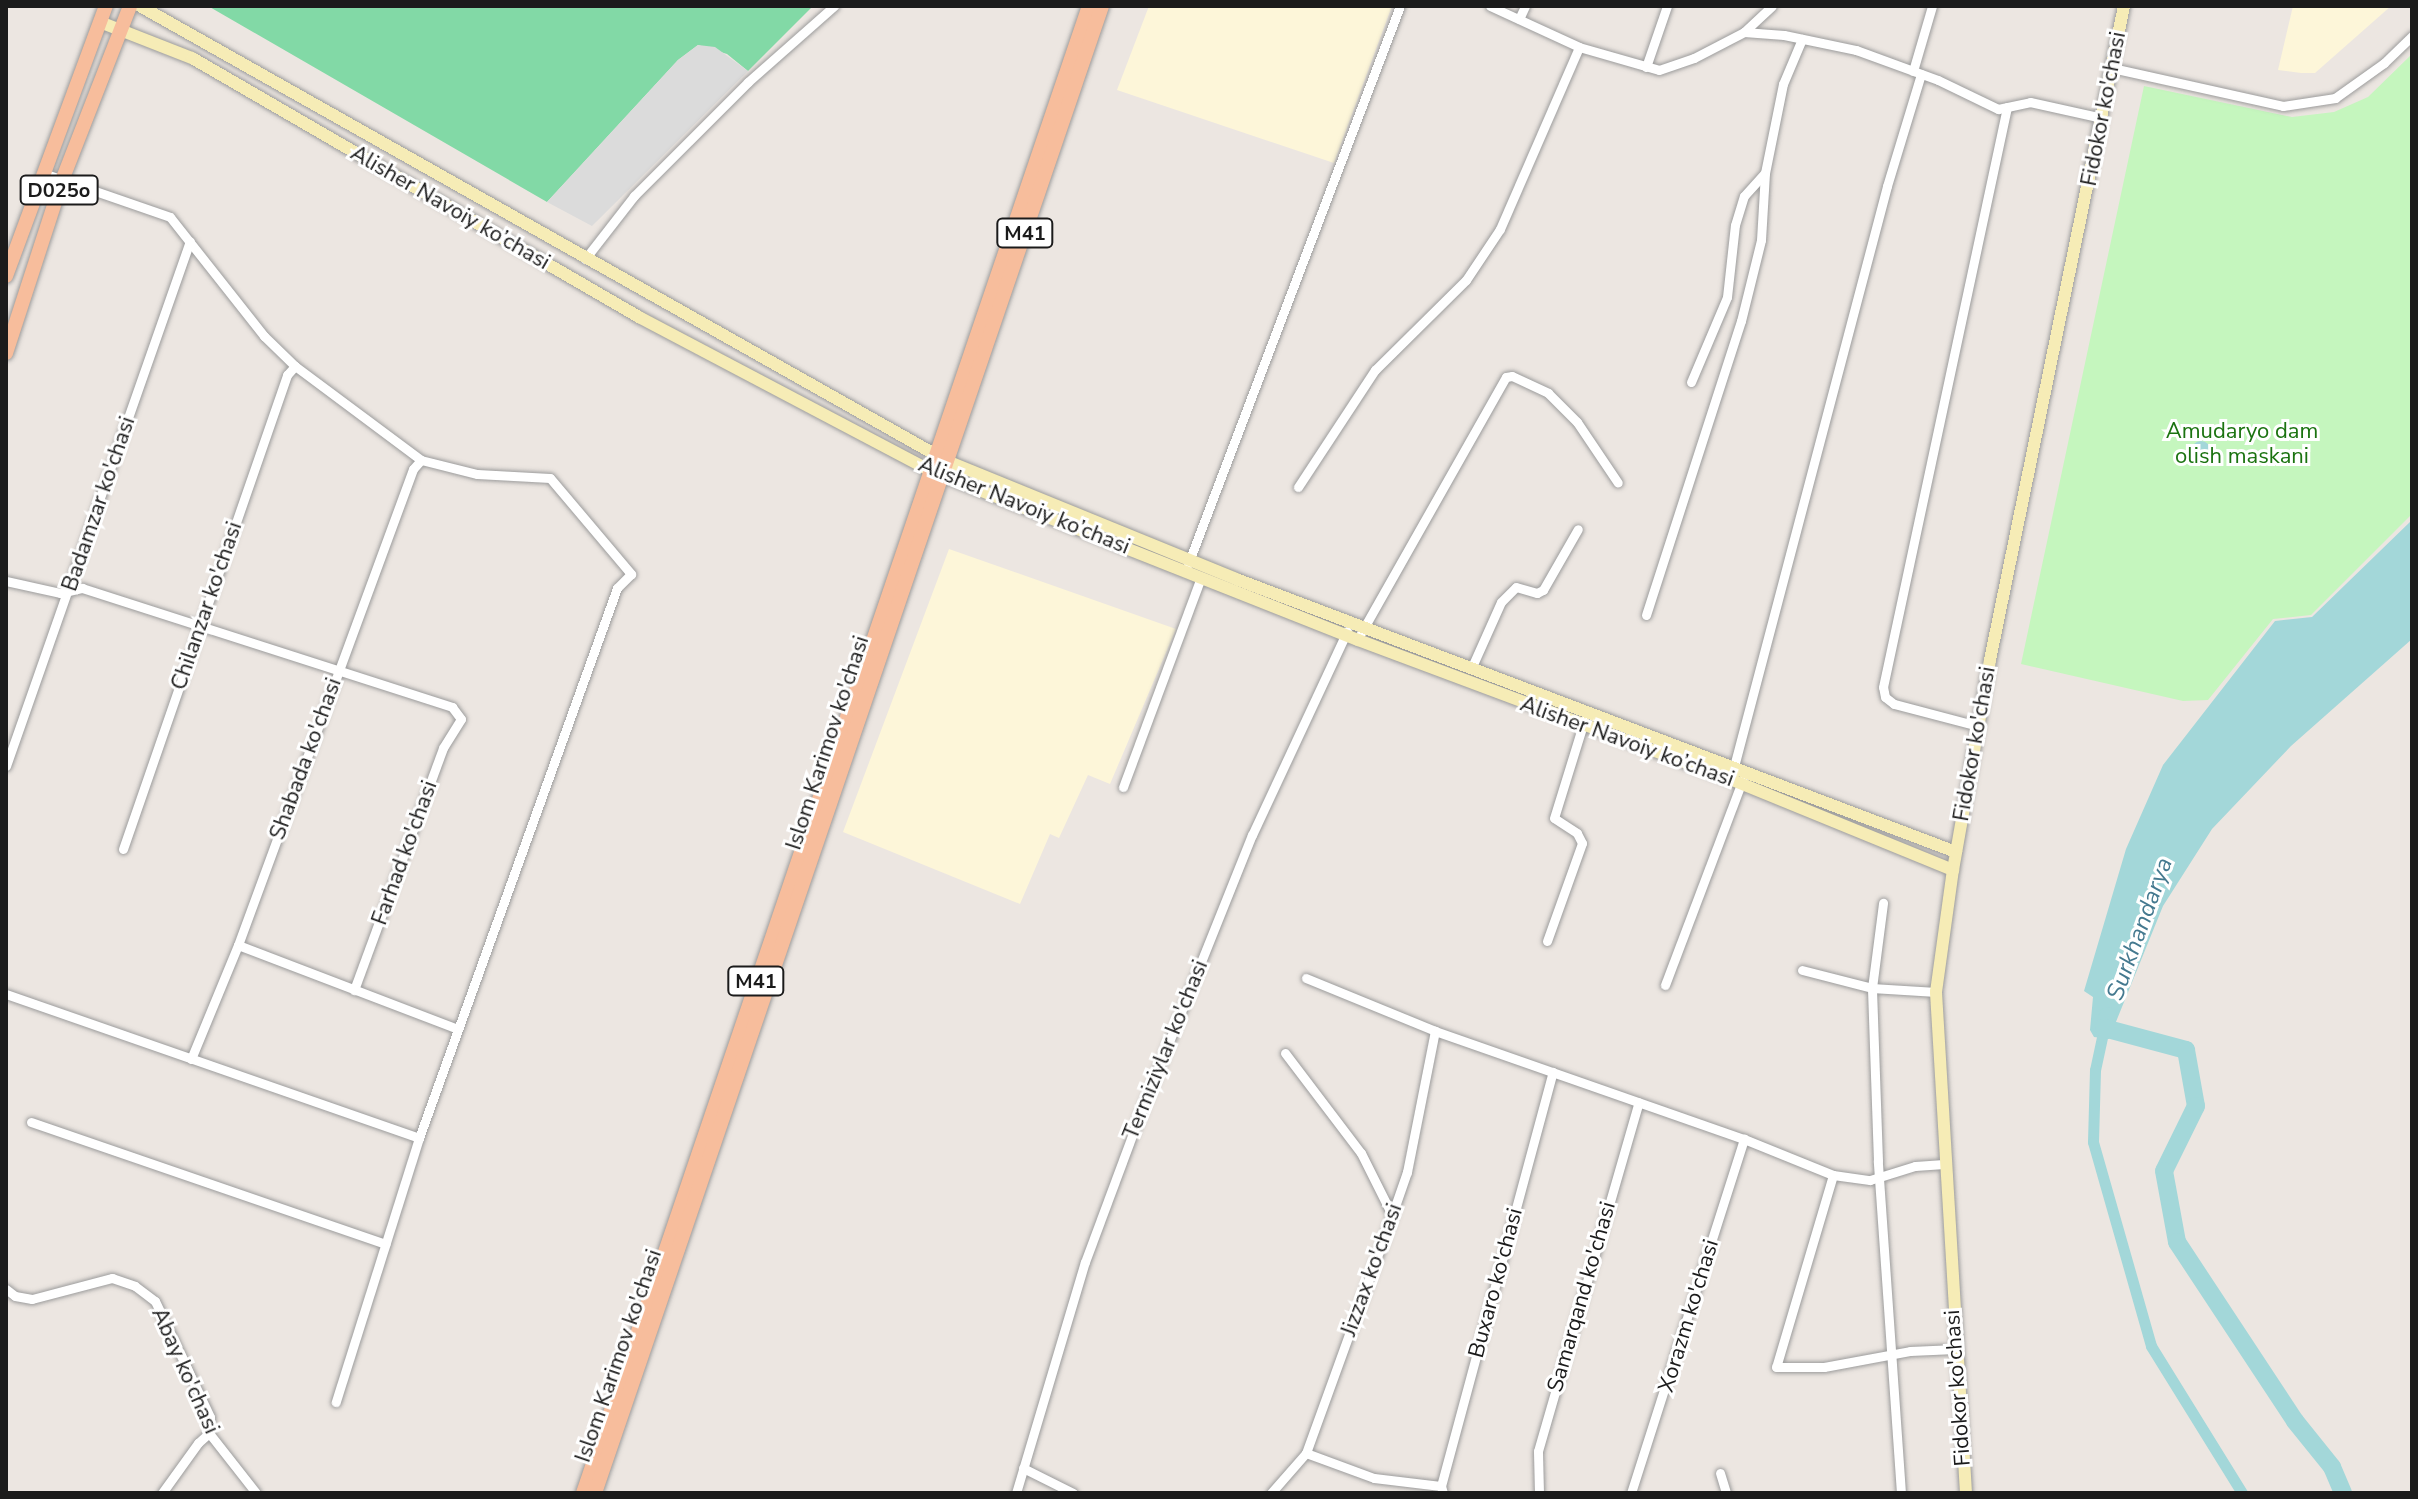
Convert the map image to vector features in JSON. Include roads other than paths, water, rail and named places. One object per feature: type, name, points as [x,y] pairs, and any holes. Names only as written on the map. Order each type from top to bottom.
[{"type":"main road","name":"D025o","points":[[6,276],[106,6]]},
{"type":"main road","name":"D025o","points":[[6,353],[63,178],[130,6]]},
{"type":"main road","name":"Alisher Navoiy ko’chasi","points":[[140,6],[941,457],[1188,565],[1201,577],[1345,635],[1956,852]]},
{"type":"main road","name":"Islom Karimov ko'chasi","points":[[595,1493],[1089,6]]},
{"type":"main road","name":"Islom Karimov ko'chasi","points":[[941,457],[1102,6]]},
{"type":"main road","name":"Fidokor ko'chasi","points":[[1966,1493],[1936,992],[1978,726],[2038,414],[2124,6]]},
{"type":"main road","name":"Alisher Navoiy ko’chasi","points":[[100,22],[179,51],[556,269],[936,473],[1351,621],[1471,669],[1584,720]]},
{"type":"main road","points":[[331,140],[342,119]]},
{"type":"main road","points":[[556,269],[568,249]]},
{"type":"main road","name":"Islom Karimov ko'chasi","points":[[583,1493],[936,473]]},
{"type":"main road","name":"Alisher Navoiy ko’chasi","points":[[1738,776],[1953,870]]},
{"type":"street","points":[[585,259],[634,196],[748,82],[834,6]]},
{"type":"street","points":[[1188,565],[1400,6]]},
{"type":"street","points":[[1490,6],[1579,47],[1659,70],[1694,58],[1744,32],[1772,6]]},
{"type":"street","points":[[1519,19],[1525,6]]},
{"type":"street","points":[[1646,67],[1667,6]]},
{"type":"street","points":[[1665,985],[1738,776],[1932,6]]},
{"type":"street","points":[[1744,32],[1856,50],[1998,109],[2030,102],[2102,118]]},
{"type":"street","points":[[2112,68],[2283,106],[2335,98],[2384,63],[2412,36]]},
{"type":"street","points":[[1646,615],[1741,321],[1761,240],[1765,173],[1783,84],[1802,39]]},
{"type":"street","points":[[1298,487],[1375,370],[1466,280],[1500,229],[1579,47]]},
{"type":"street","points":[[1978,726],[1894,704],[1885,697],[1883,687],[2007,107]]},
{"type":"street","points":[[43,173],[170,217],[264,336],[295,366],[421,460],[477,474],[550,478],[631,574],[617,588],[419,1138],[336,1402]]},
{"type":"street","points":[[1691,382],[1727,297],[1735,225],[1744,196],[1765,173]]},
{"type":"street","name":"Badamzar ko'chasi","points":[[6,766],[70,591],[190,241]]},
{"type":"street","name":"Chilanzar ko'chasi","points":[[123,849],[287,375],[295,366]]},
{"type":"street","points":[[1358,640],[1506,377],[1512,376],[1548,393],[1577,422],[1618,483]]},
{"type":"street","name":"Shabada ko'chasi","points":[[191,1059],[238,945],[413,469],[421,460]]},
{"type":"street","points":[[1471,669],[1501,602],[1516,587],[1537,593],[1543,590],[1578,529]]},
{"type":"street","points":[[1123,787],[1201,577]]},
{"type":"street","points":[[6,581],[60,593],[82,588],[339,670]]},
{"type":"street","name":"Termiziylar ko'chasi","points":[[1016,1493],[1085,1262],[1139,1117],[1252,835],[1351,621]]},
{"type":"street","name":"Farhad ko'chasi","points":[[339,670],[452,707],[461,719],[443,748],[354,990]]},
{"type":"street","points":[[1547,941],[1582,843],[1577,833],[1554,818],[1584,720]]},
{"type":"street","points":[[1883,903],[1872,988],[1879,1176],[1901,1493]]},
{"type":"street","points":[[238,945],[458,1029]]},
{"type":"street","points":[[1802,970],[1872,988],[1936,992]]},
{"type":"street","points":[[1306,978],[1435,1031],[1744,1139],[1833,1175],[1858,1180],[1915,1166],[1944,1164]]},
{"type":"street","points":[[6,994],[419,1138]]},
{"type":"street","name":"Jizzax ko'chasi","points":[[1271,1493],[1306,1453],[1392,1215],[1407,1172],[1435,1031]]},
{"type":"street","points":[[1285,1053],[1361,1153],[1392,1215]]},
{"type":"street","name":"Buxaro ko'chasi","points":[[1442,1490],[1553,1072]]},
{"type":"street","name":"Samarqand ko'chasi","points":[[1539,1493],[1538,1451],[1639,1102]]},
{"type":"street","points":[[31,1122],[386,1244]]},
{"type":"street","name":"Xorazm ko'chasi","points":[[1631,1493],[1639,1479],[1744,1139]]},
{"type":"street","points":[[1833,1175],[1776,1367],[1824,1367],[1891,1355],[1955,1349]]},
{"type":"street","name":"Abay ko'chasi","points":[[6,1289],[15,1296],[32,1299],[112,1278],[135,1286],[155,1301],[210,1417],[209,1433],[256,1493]]},
{"type":"street","points":[[162,1493],[198,1443],[209,1433]]},
{"type":"street","points":[[1306,1453],[1374,1478],[1442,1490]]},
{"type":"street","points":[[1023,1468],[1073,1493]]},
{"type":"street","points":[[1720,1473],[1726,1493]]},
{"type":"water","points":[[2201,441],[2208,444],[2211,451],[2208,458],[2201,461],[2194,458],[2191,451],[2194,444]]},
{"type":"water","points":[[2412,520],[2412,639],[2291,746],[2212,829],[2163,906],[2109,1039],[2094,1037],[2090,1030],[2093,997],[2084,991],[2126,849],[2163,765],[2275,621],[2312,617]]},
{"type":"waterway","name":"Surkhandarya","points":[[2108,1016],[2104,1028],[2186,1050],[2196,1106],[2164,1171],[2177,1242],[2295,1421],[2332,1467],[2343,1493]]},
{"type":"waterway","points":[[2104,1028],[2095,1070],[2093,1142],[2151,1346],[2242,1493]]},
{"type":"park label","name":"Amudaryo dam olish maskani","points":[[2242,444]]}]
